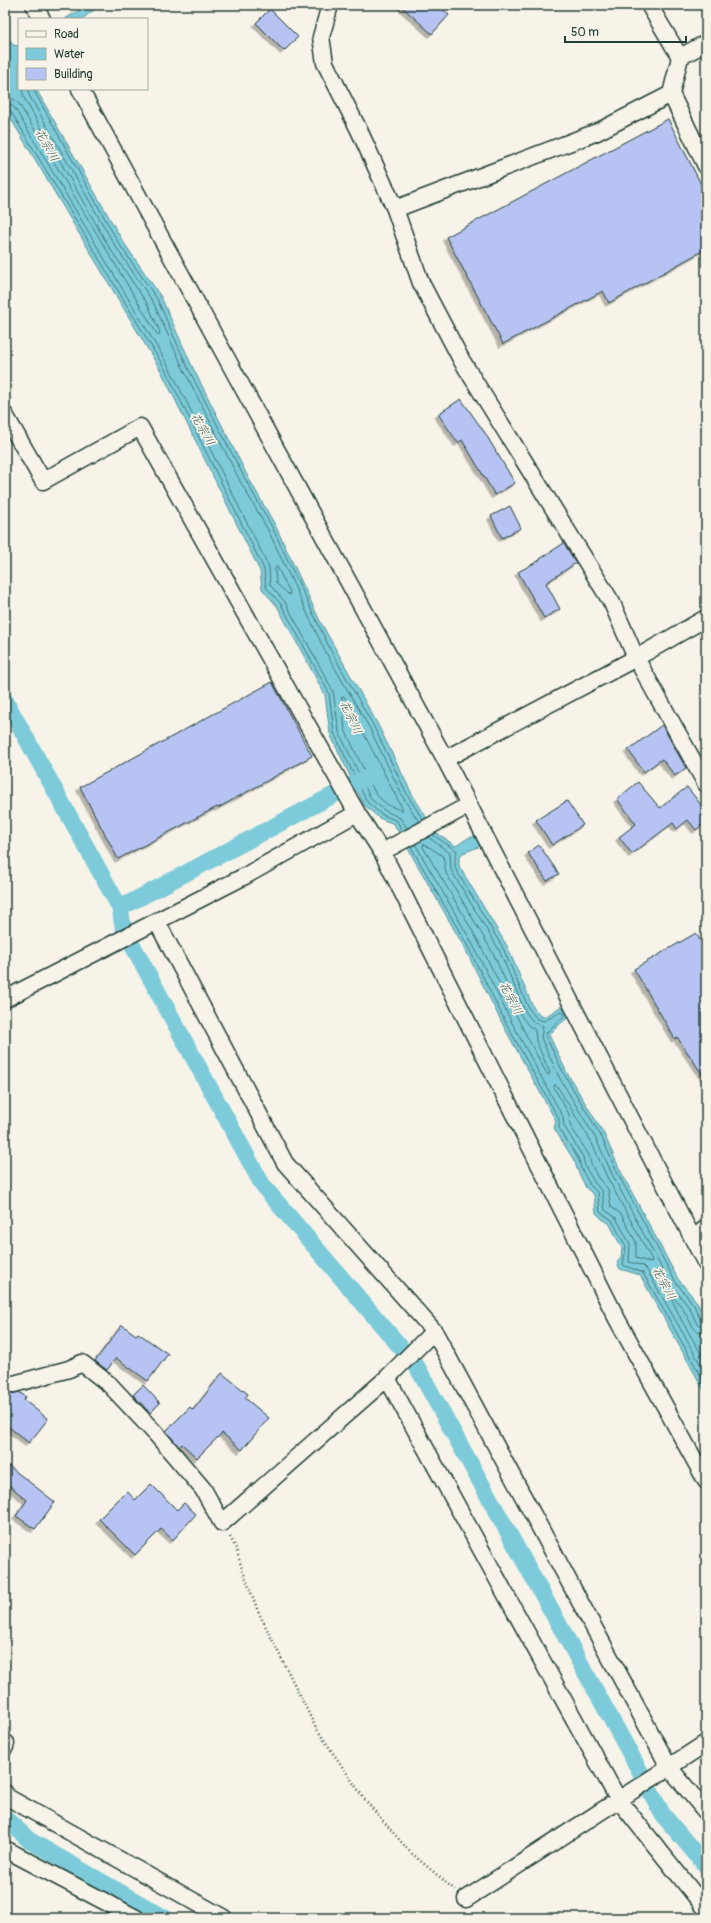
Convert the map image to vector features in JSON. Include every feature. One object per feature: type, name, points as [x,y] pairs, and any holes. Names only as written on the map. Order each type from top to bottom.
[{"type":"street","points":[[34,5],[41,18]]},
{"type":"street","points":[[330,5],[320,37],[325,63],[359,130],[395,209],[421,283],[462,361],[612,603],[706,784]]},
{"type":"street","points":[[650,5],[680,57],[670,94],[706,166]]},
{"type":"street","points":[[680,57],[706,43]]},
{"type":"street","points":[[81,90],[445,759],[462,808],[706,1264]]},
{"type":"street","points":[[395,209],[597,132],[670,94]]},
{"type":"street","points":[[5,416],[43,481],[140,427],[357,813],[388,848],[617,1319],[706,1481]]},
{"type":"street","points":[[445,759],[639,656],[706,618]]},
{"type":"street","points":[[388,848],[462,808]]},
{"type":"street","points":[[5,999],[245,876],[357,813]]},
{"type":"street","points":[[157,922],[285,1163],[434,1332],[669,1767],[706,1812]]},
{"type":"street","points":[[693,1238],[706,1228]]},
{"type":"street","points":[[5,1384],[14,1384],[69,1370],[82,1363],[110,1385],[157,1435],[203,1489],[222,1523],[387,1378],[434,1332]]},
{"type":"street","points":[[387,1378],[618,1800],[706,1909]]},
{"type":"street","points":[[466,1899],[706,1742]]},
{"type":"street","points":[[5,1793],[224,1918]]},
{"type":"street","points":[[5,1849],[136,1918]]},
{"type":"path","points":[[222,1523],[236,1548],[241,1566],[258,1611],[316,1728],[365,1800],[410,1852],[466,1899]]},
{"type":"water","points":[[88,5],[98,7],[83,18],[67,18]]},
{"type":"water","name":"花宗川","points":[[5,31],[13,45],[18,46],[18,90],[37,90],[122,240],[161,297],[192,366],[248,477],[275,525],[320,621],[377,723],[412,794],[436,833],[456,846],[468,838],[476,836],[483,845],[463,853],[459,857],[459,866],[507,946],[533,1007],[540,1016],[545,1017],[563,1005],[570,1016],[549,1035],[567,1073],[604,1134],[620,1170],[678,1279],[697,1302],[706,1322],[706,1394],[640,1275],[620,1269],[617,1263],[621,1257],[622,1248],[609,1223],[596,1213],[594,1195],[586,1188],[575,1162],[554,1128],[556,1121],[504,1027],[463,945],[394,824],[379,818],[364,805],[330,734],[325,695],[277,606],[262,589],[260,571],[161,371],[5,109]]},
{"type":"building","points":[[400,5],[438,5],[449,15],[432,34]]},
{"type":"building","points":[[270,9],[298,37],[284,51],[256,23]]},
{"type":"building","points":[[668,119],[706,194],[706,249],[609,303],[603,291],[503,344],[446,237]]},
{"type":"building","points":[[461,399],[485,433],[515,483],[495,495],[462,440],[458,443],[438,414]]},
{"type":"building","points":[[510,506],[521,528],[502,538],[491,516]]},
{"type":"building","points":[[564,543],[576,563],[546,583],[560,609],[544,618],[518,572],[540,560]]},
{"type":"building","points":[[272,682],[312,756],[218,808],[217,807],[118,859],[80,787]]},
{"type":"building","points":[[662,725],[686,768],[675,776],[662,759],[644,772],[628,750]]},
{"type":"building","points":[[638,782],[660,808],[687,787],[706,811],[706,822],[696,830],[688,820],[677,829],[673,823],[632,854],[619,837],[636,824],[617,799]]},
{"type":"building","points":[[567,801],[583,825],[552,845],[536,820]]},
{"type":"building","points":[[539,845],[559,874],[547,881],[528,853]]},
{"type":"building","points":[[696,933],[706,950],[706,1080],[677,1037],[675,1039],[634,969]]},
{"type":"building","points":[[122,1325],[136,1335],[138,1333],[168,1354],[148,1381],[116,1358],[107,1370],[95,1361]]},
{"type":"building","points":[[222,1373],[248,1394],[245,1398],[269,1418],[242,1450],[222,1433],[197,1458],[182,1444],[179,1447],[166,1431],[190,1407],[193,1410]]},
{"type":"building","points":[[143,1385],[160,1403],[150,1413],[133,1395]]},
{"type":"building","points":[[19,1392],[26,1397],[24,1400],[48,1419],[29,1443],[5,1424],[5,1402],[11,1394]]},
{"type":"building","points":[[5,1463],[55,1502],[35,1529],[16,1516],[27,1500],[5,1482]]},
{"type":"building","points":[[151,1484],[177,1510],[184,1503],[196,1514],[173,1540],[161,1529],[135,1555],[99,1519],[127,1491],[135,1500]]},
{"type":"waterway","points":[[5,700],[120,908],[373,774]]},
{"type":"waterway","points":[[120,908],[123,926]]},
{"type":"waterway","points":[[134,948],[263,1186],[403,1350]]},
{"type":"waterway","points":[[416,1365],[642,1775]]},
{"type":"waterway","points":[[650,1791],[663,1815],[706,1866]]},
{"type":"waterway","points":[[5,1818],[29,1840],[165,1918]]}]
